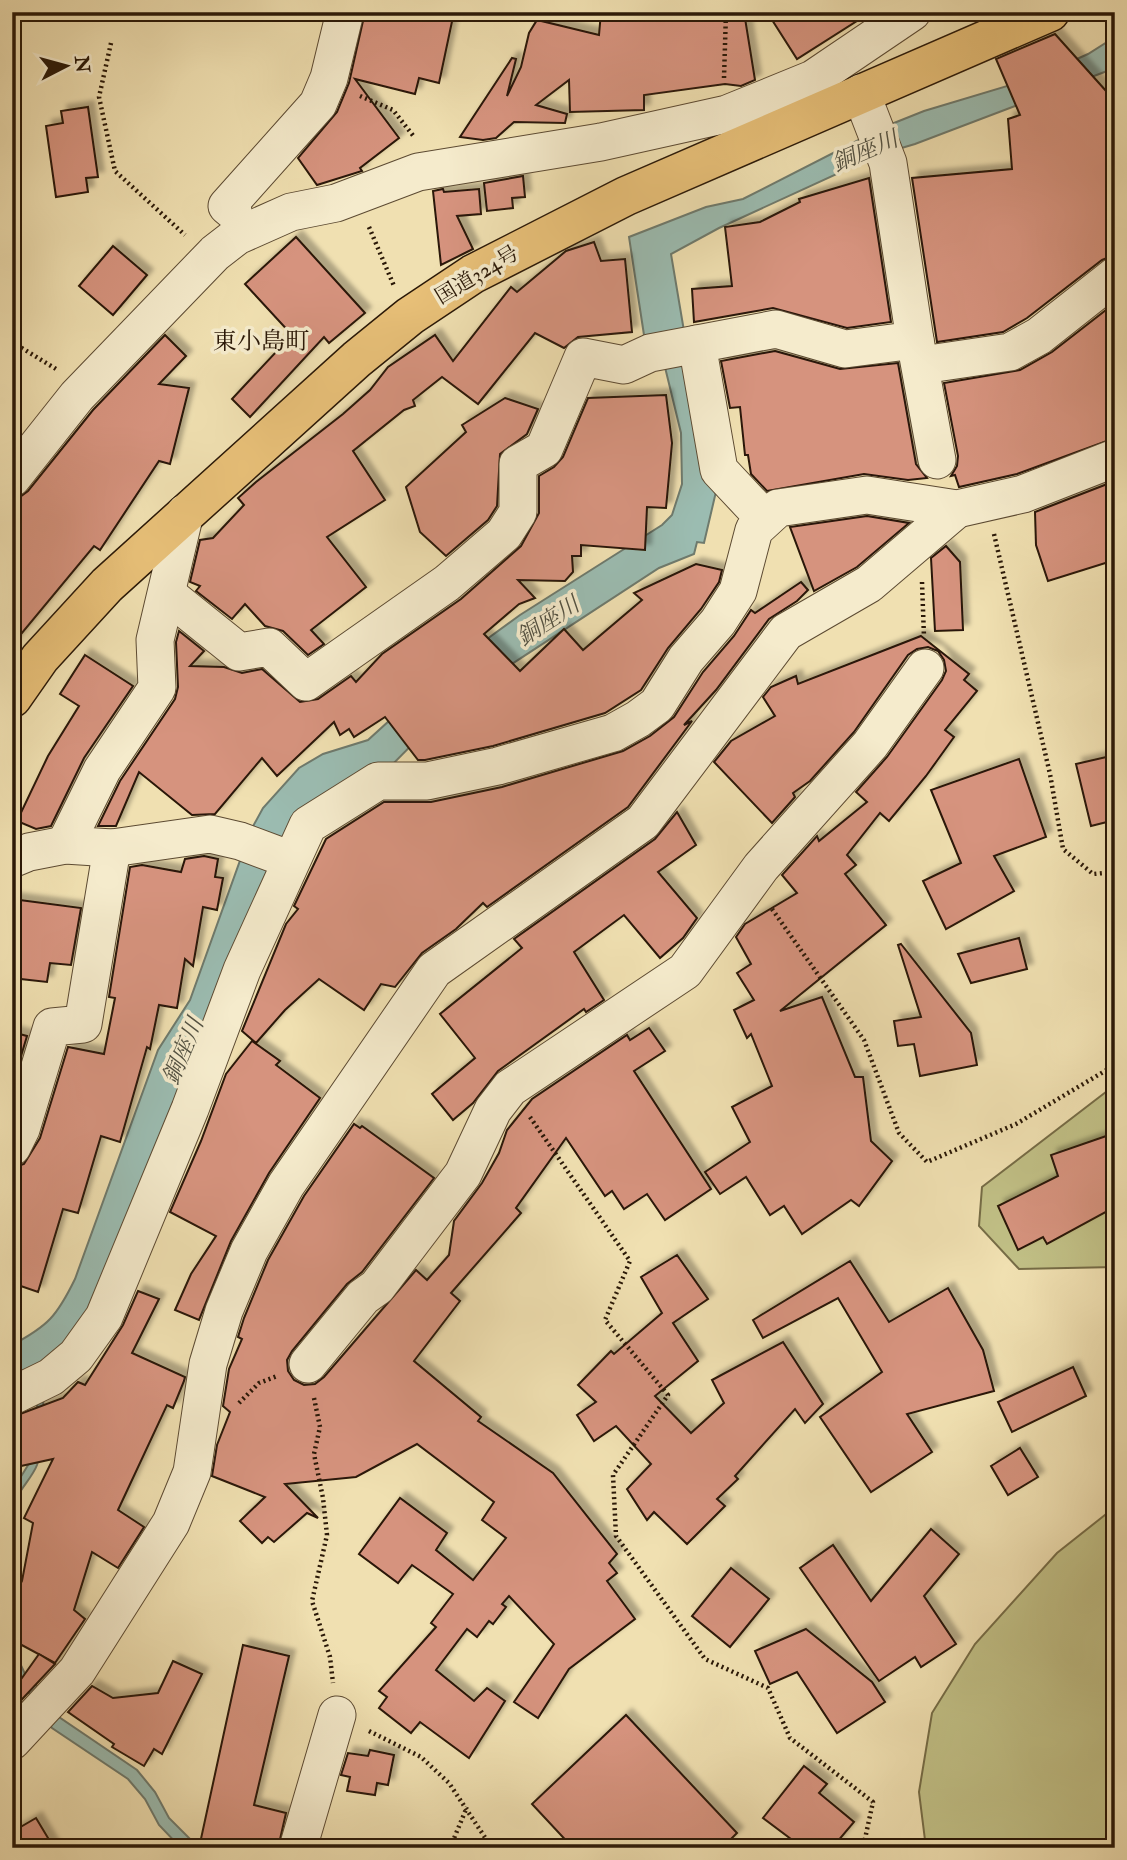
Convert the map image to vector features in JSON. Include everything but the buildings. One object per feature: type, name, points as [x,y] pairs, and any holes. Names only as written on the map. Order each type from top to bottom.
[{"type":"highway","name":"国道324号","points":[[12,698],[40,658],[72,621],[185,513],[357,359],[410,316],[472,274],[574,221],[866,106],[1051,12]]},
{"type":"street","points":[[230,208],[318,104],[345,12]]},
{"type":"street","points":[[12,478],[82,390],[215,253],[237,236],[290,212],[336,203],[425,171],[601,142],[727,114],[813,79],[912,12]]},
{"type":"street","points":[[866,106],[888,163],[937,460]]},
{"type":"street","points":[[168,595],[239,652],[269,647],[306,682],[447,583],[504,534],[518,512],[518,464],[544,449],[583,357],[624,365],[650,353],[776,329],[845,349],[918,353],[1010,352],[1039,336],[1115,276]]},
{"type":"street","points":[[695,345],[719,470],[765,519]]},
{"type":"street","points":[[12,1396],[51,1377],[76,1356],[104,1317],[190,1109],[242,970],[308,825],[378,781],[427,781],[498,766],[613,733],[638,719],[657,705],[686,659],[718,622],[738,591],[754,530],[778,508],[867,495],[972,506],[1023,494],[1115,458]]},
{"type":"street","points":[[12,1741],[77,1671],[171,1523],[192,1472],[208,1364],[224,1311],[249,1251],[286,1185],[434,970],[643,821],[786,632],[869,584],[920,540],[972,506]]},
{"type":"street","points":[[65,845],[102,770],[157,688],[155,640],[168,595],[185,513]]},
{"type":"street","points":[[308,1364],[363,1297],[377,1287],[463,1174],[493,1110],[510,1088],[685,971],[751,880],[870,745],[925,668]]},
{"type":"street","points":[[12,859],[29,852],[65,845],[112,848],[210,834],[240,841],[291,860]]},
{"type":"street","points":[[12,1147],[21,1129],[52,1027],[83,1024],[112,848]]},
{"type":"street","points":[[298,1848],[337,1715]]},
{"type":"path","points":[[723,63],[726,12]]},
{"type":"path","points":[[111,43],[99,97],[115,171],[193,243],[230,208]]},
{"type":"path","points":[[324,89],[365,97],[393,110],[410,128],[418,144],[425,171]]},
{"type":"path","points":[[365,191],[370,235],[410,316]]},
{"type":"path","points":[[12,342],[52,366],[82,390]]},
{"type":"path","points":[[972,506],[1050,774],[1063,849],[1093,874],[1115,872]]},
{"type":"path","points":[[920,540],[925,668]]},
{"type":"path","points":[[751,880],[864,1041],[899,1133],[927,1161],[1016,1125],[1113,1064]]},
{"type":"path","points":[[1115,943],[1115,954]]},
{"type":"path","points":[[510,1088],[630,1261],[605,1320],[668,1395],[613,1475],[616,1536],[705,1659],[768,1688],[790,1738],[873,1802],[863,1848]]},
{"type":"path","points":[[200,1417],[230,1411],[259,1383],[308,1364],[320,1427],[314,1454],[327,1535],[312,1601],[330,1657],[337,1715],[421,1757],[449,1783],[492,1848]]},
{"type":"path","points":[[450,1848],[467,1807]]},
{"type":"shaded area","points":[[1115,1085],[1115,1267],[1019,1269],[979,1226],[982,1187]]},
{"type":"shaded area","points":[[1115,1507],[1115,1848],[926,1848],[919,1792],[932,1713],[975,1644],[1057,1553]]},
{"type":"water","name":"銅座川","points":[[1115,37],[1115,68],[915,144],[878,155],[719,228],[671,254],[685,337],[718,483],[704,543],[697,542],[694,554],[659,568],[455,701],[383,774],[331,798],[102,1303],[42,1389],[43,1427],[37,1465],[14,1505],[19,1556],[12,1586],[12,1491],[30,1462],[38,1410],[34,1393],[12,1387],[12,1345],[50,1319],[75,1279],[158,1050],[190,1000],[251,830],[263,808],[299,768],[323,754],[368,740],[446,669],[520,615],[662,525],[672,515],[682,484],[681,433],[663,359],[644,335],[629,237],[706,207],[743,199],[884,127],[924,111],[1037,77],[1088,54]]},
{"type":"water","points":[[12,1646],[25,1674],[46,1695],[59,1717],[137,1770],[155,1792],[169,1818],[190,1839],[205,1848],[181,1848],[159,1825],[145,1799],[128,1779],[52,1728],[12,1667]]},
{"type":"district","name":"東小島町","points":[[261,341]]}]
